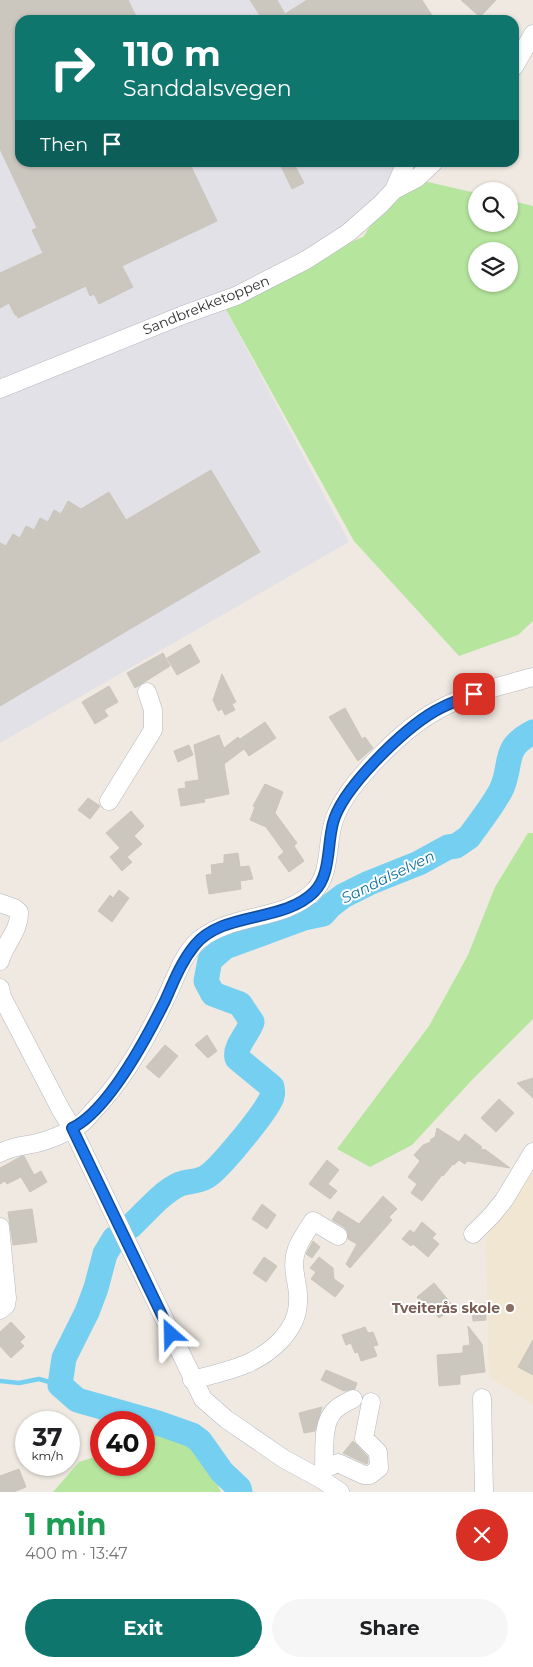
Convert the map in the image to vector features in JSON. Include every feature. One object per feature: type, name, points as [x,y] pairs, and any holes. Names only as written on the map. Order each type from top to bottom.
[{"type":"street","points":[[519,58],[533,34]]},
{"type":"street","name":"Sandbrekketoppen","points":[[0,389],[258,286],[306,260],[348,233],[382,204],[394,190],[404,167]]},
{"type":"street","name":"Sandbrekketoppen","points":[[394,190],[417,178],[429,167]]},
{"type":"street","points":[[0,1153],[18,1146],[54,1137],[82,1123],[111,1091],[155,1020],[176,974],[196,944],[214,930],[292,907],[314,891],[320,884],[324,872],[336,814],[359,779],[387,750],[420,721],[435,711],[474,694],[533,677]]},
{"type":"street","points":[[109,801],[153,730],[153,710],[147,692]]},
{"type":"street","points":[[0,902],[19,912],[20,920],[0,961]]},
{"type":"street","points":[[0,988],[2,997],[72,1128],[202,1399],[284,1458],[323,1474],[340,1492]]},
{"type":"street","points":[[473,1234],[492,1216],[504,1200],[533,1152]]},
{"type":"street","points":[[192,1380],[258,1360],[277,1344],[289,1330],[296,1316],[299,1300],[294,1256],[299,1242],[313,1222],[338,1236]]},
{"type":"street","points":[[0,1227],[7,1298],[6,1305],[0,1310]]},
{"type":"street","points":[[482,1398],[484,1492]]},
{"type":"street","points":[[323,1474],[328,1420],[335,1410],[352,1399]]},
{"type":"street","points":[[323,1474],[338,1463],[364,1475],[370,1475],[379,1468],[378,1452],[364,1438],[372,1402]]},
{"type":"shaded area","points":[[0,0],[418,0],[428,15],[15,15],[15,167],[436,167],[227,312],[349,542],[0,743]]},
{"type":"shaded area","name":"Tveiterås skole","points":[[533,1158],[533,1404],[489,1377],[486,1239]]},
{"type":"green space","points":[[419,180],[468,191],[468,232],[518,232],[518,202],[533,206],[533,621],[518,635],[459,656],[354,541],[219,297],[363,237],[385,204]]},
{"type":"green space","points":[[528,833],[533,833],[533,1019],[471,1081],[412,1145],[370,1167],[337,1149],[429,1026],[468,955],[495,887]]},
{"type":"green space","points":[[158,1423],[157,1435],[169,1430],[203,1455],[221,1492],[53,1492],[67,1476],[80,1476],[80,1462],[90,1458],[90,1476],[155,1476],[155,1425]]},
{"type":"building","points":[[0,0],[128,0],[136,15],[15,15],[15,167],[191,167],[217,221],[122,266],[133,287],[99,304],[94,294],[90,296],[86,286],[18,318],[9,303],[0,308],[0,273],[43,253],[32,230],[37,228],[0,149]]},
{"type":"building","points":[[250,0],[277,0],[285,14],[307,0],[422,0],[432,15],[260,15]]},
{"type":"building","points":[[461,0],[496,0],[482,15],[478,15]]},
{"type":"building","points":[[281,167],[296,167],[304,183],[292,189]]},
{"type":"building","points":[[211,470],[260,552],[0,706],[0,543],[6,546],[13,534],[20,538],[26,526],[34,530],[40,518],[48,522],[54,510],[61,514],[68,501],[81,509],[109,492],[126,520]]},
{"type":"building","points":[[190,644],[200,662],[177,675],[167,658]]},
{"type":"building","points":[[163,653],[170,666],[135,688],[127,673]]},
{"type":"building","points":[[222,674],[236,702],[232,704],[235,710],[225,715],[222,709],[218,711],[213,700]]},
{"type":"building","points":[[109,686],[118,702],[104,710],[108,716],[95,724],[82,702]]},
{"type":"building","points":[[345,708],[362,739],[365,737],[373,748],[358,761],[329,717]]},
{"type":"building","points":[[265,722],[276,738],[249,756],[244,749],[224,764],[229,794],[204,799],[205,802],[181,806],[178,789],[186,788],[185,782],[199,780],[194,745],[219,735],[224,748],[238,737],[240,739]]},
{"type":"building","points":[[189,745],[193,755],[178,762],[174,751]]},
{"type":"building","points":[[265,784],[283,792],[275,813],[297,843],[294,846],[304,861],[289,872],[278,857],[284,852],[266,827],[250,820],[255,807],[253,806]]},
{"type":"building","points":[[88,798],[100,806],[90,819],[78,810]]},
{"type":"building","points":[[131,811],[144,826],[134,836],[142,844],[127,857],[132,862],[122,871],[110,857],[120,848],[106,833]]},
{"type":"building","points":[[238,853],[240,867],[249,866],[253,879],[240,881],[241,889],[209,894],[206,875],[212,874],[211,865],[224,863],[224,855]]},
{"type":"building","points":[[119,890],[129,898],[112,922],[98,911],[110,895],[113,898]]},
{"type":"building","points":[[207,1035],[217,1051],[208,1058],[195,1045]]},
{"type":"building","points":[[165,1045],[178,1056],[159,1078],[146,1067]]},
{"type":"building","points":[[533,1078],[533,1098],[517,1083]]},
{"type":"building","points":[[499,1099],[514,1113],[496,1132],[481,1118]]},
{"type":"building","points":[[437,1128],[459,1142],[465,1134],[482,1147],[480,1149],[486,1150],[510,1168],[467,1161],[465,1164],[459,1160],[442,1175],[422,1201],[411,1193],[417,1184],[408,1177],[420,1161],[414,1155],[423,1145],[431,1142],[430,1140],[435,1137]]},
{"type":"building","points":[[24,1156],[34,1175],[41,1171],[47,1182],[30,1192],[21,1177],[7,1184],[5,1181],[0,1184],[0,1168]]},
{"type":"building","points":[[327,1160],[339,1170],[328,1184],[337,1191],[330,1199],[309,1184]]},
{"type":"building","points":[[383,1196],[397,1209],[389,1217],[392,1220],[350,1268],[346,1264],[357,1244],[348,1239],[347,1231],[344,1227],[332,1220],[338,1211],[359,1224]]},
{"type":"building","points":[[262,1204],[276,1215],[267,1229],[252,1219]]},
{"type":"building","points":[[32,1209],[37,1242],[13,1245],[8,1212]]},
{"type":"building","points":[[422,1222],[436,1234],[432,1238],[439,1244],[428,1257],[413,1244],[411,1246],[402,1239],[410,1230],[414,1233]]},
{"type":"building","points":[[313,1241],[320,1247],[312,1258],[306,1254]]},
{"type":"building","points":[[264,1257],[277,1266],[266,1282],[253,1273]]},
{"type":"building","points":[[319,1257],[333,1268],[334,1279],[344,1286],[335,1297],[311,1279],[316,1272],[310,1268]]},
{"type":"building","points":[[434,1283],[454,1307],[439,1318],[430,1307],[427,1310],[417,1297]]},
{"type":"building","points":[[485,1303],[486,1320],[473,1321],[472,1304]]},
{"type":"building","points":[[11,1322],[25,1337],[20,1342],[24,1346],[11,1358],[0,1346],[0,1332]]},
{"type":"building","points":[[468,1326],[482,1344],[485,1372],[460,1375],[460,1384],[439,1386],[437,1355],[463,1353],[463,1346],[470,1345]]},
{"type":"building","points":[[365,1327],[368,1333],[373,1332],[378,1345],[373,1346],[377,1356],[361,1361],[358,1352],[355,1353],[351,1343],[346,1345],[342,1335]]},
{"type":"building","points":[[533,1340],[533,1375],[518,1367]]},
{"type":"building","points":[[326,1370],[357,1383],[355,1389],[344,1391],[321,1380]]},
{"type":"building","points":[[322,1407],[315,1431],[304,1433],[299,1413]]},
{"type":"building","points":[[353,1441],[368,1457],[368,1463],[366,1464],[343,1453]]},
{"type":"building","points":[[15,1470],[15,1476],[22,1476],[26,1487],[14,1492],[0,1492],[0,1476]]},
{"type":"waterway","name":"Sandalselven","points":[[131,1226],[173,1188],[180,1184],[203,1179],[212,1172],[250,1130],[273,1093],[272,1087],[237,1058],[239,1045],[252,1022],[240,1004],[213,994],[206,981],[210,960],[225,947],[304,918],[323,914],[343,896],[369,883],[419,863],[448,847],[456,846],[469,837],[502,788],[512,750],[523,738],[533,732]]},
{"type":"waterway","points":[[114,1239],[105,1254],[87,1312],[64,1358],[60,1385],[77,1400],[158,1423],[192,1435],[200,1441],[222,1472],[239,1488],[240,1492]]},
{"type":"waterway","points":[[0,1381],[19,1383],[39,1379],[60,1385]]},
{"type":"place","name":"Tveiterås skole","points":[[510,1308]]},
{"type":"route","points":[[171,1334],[72,1128],[82,1123],[111,1091],[155,1020],[182,962],[196,944],[214,930],[292,907],[314,891],[320,884],[324,872],[336,814],[359,779],[387,750],[420,721],[435,711],[474,694]]}]
